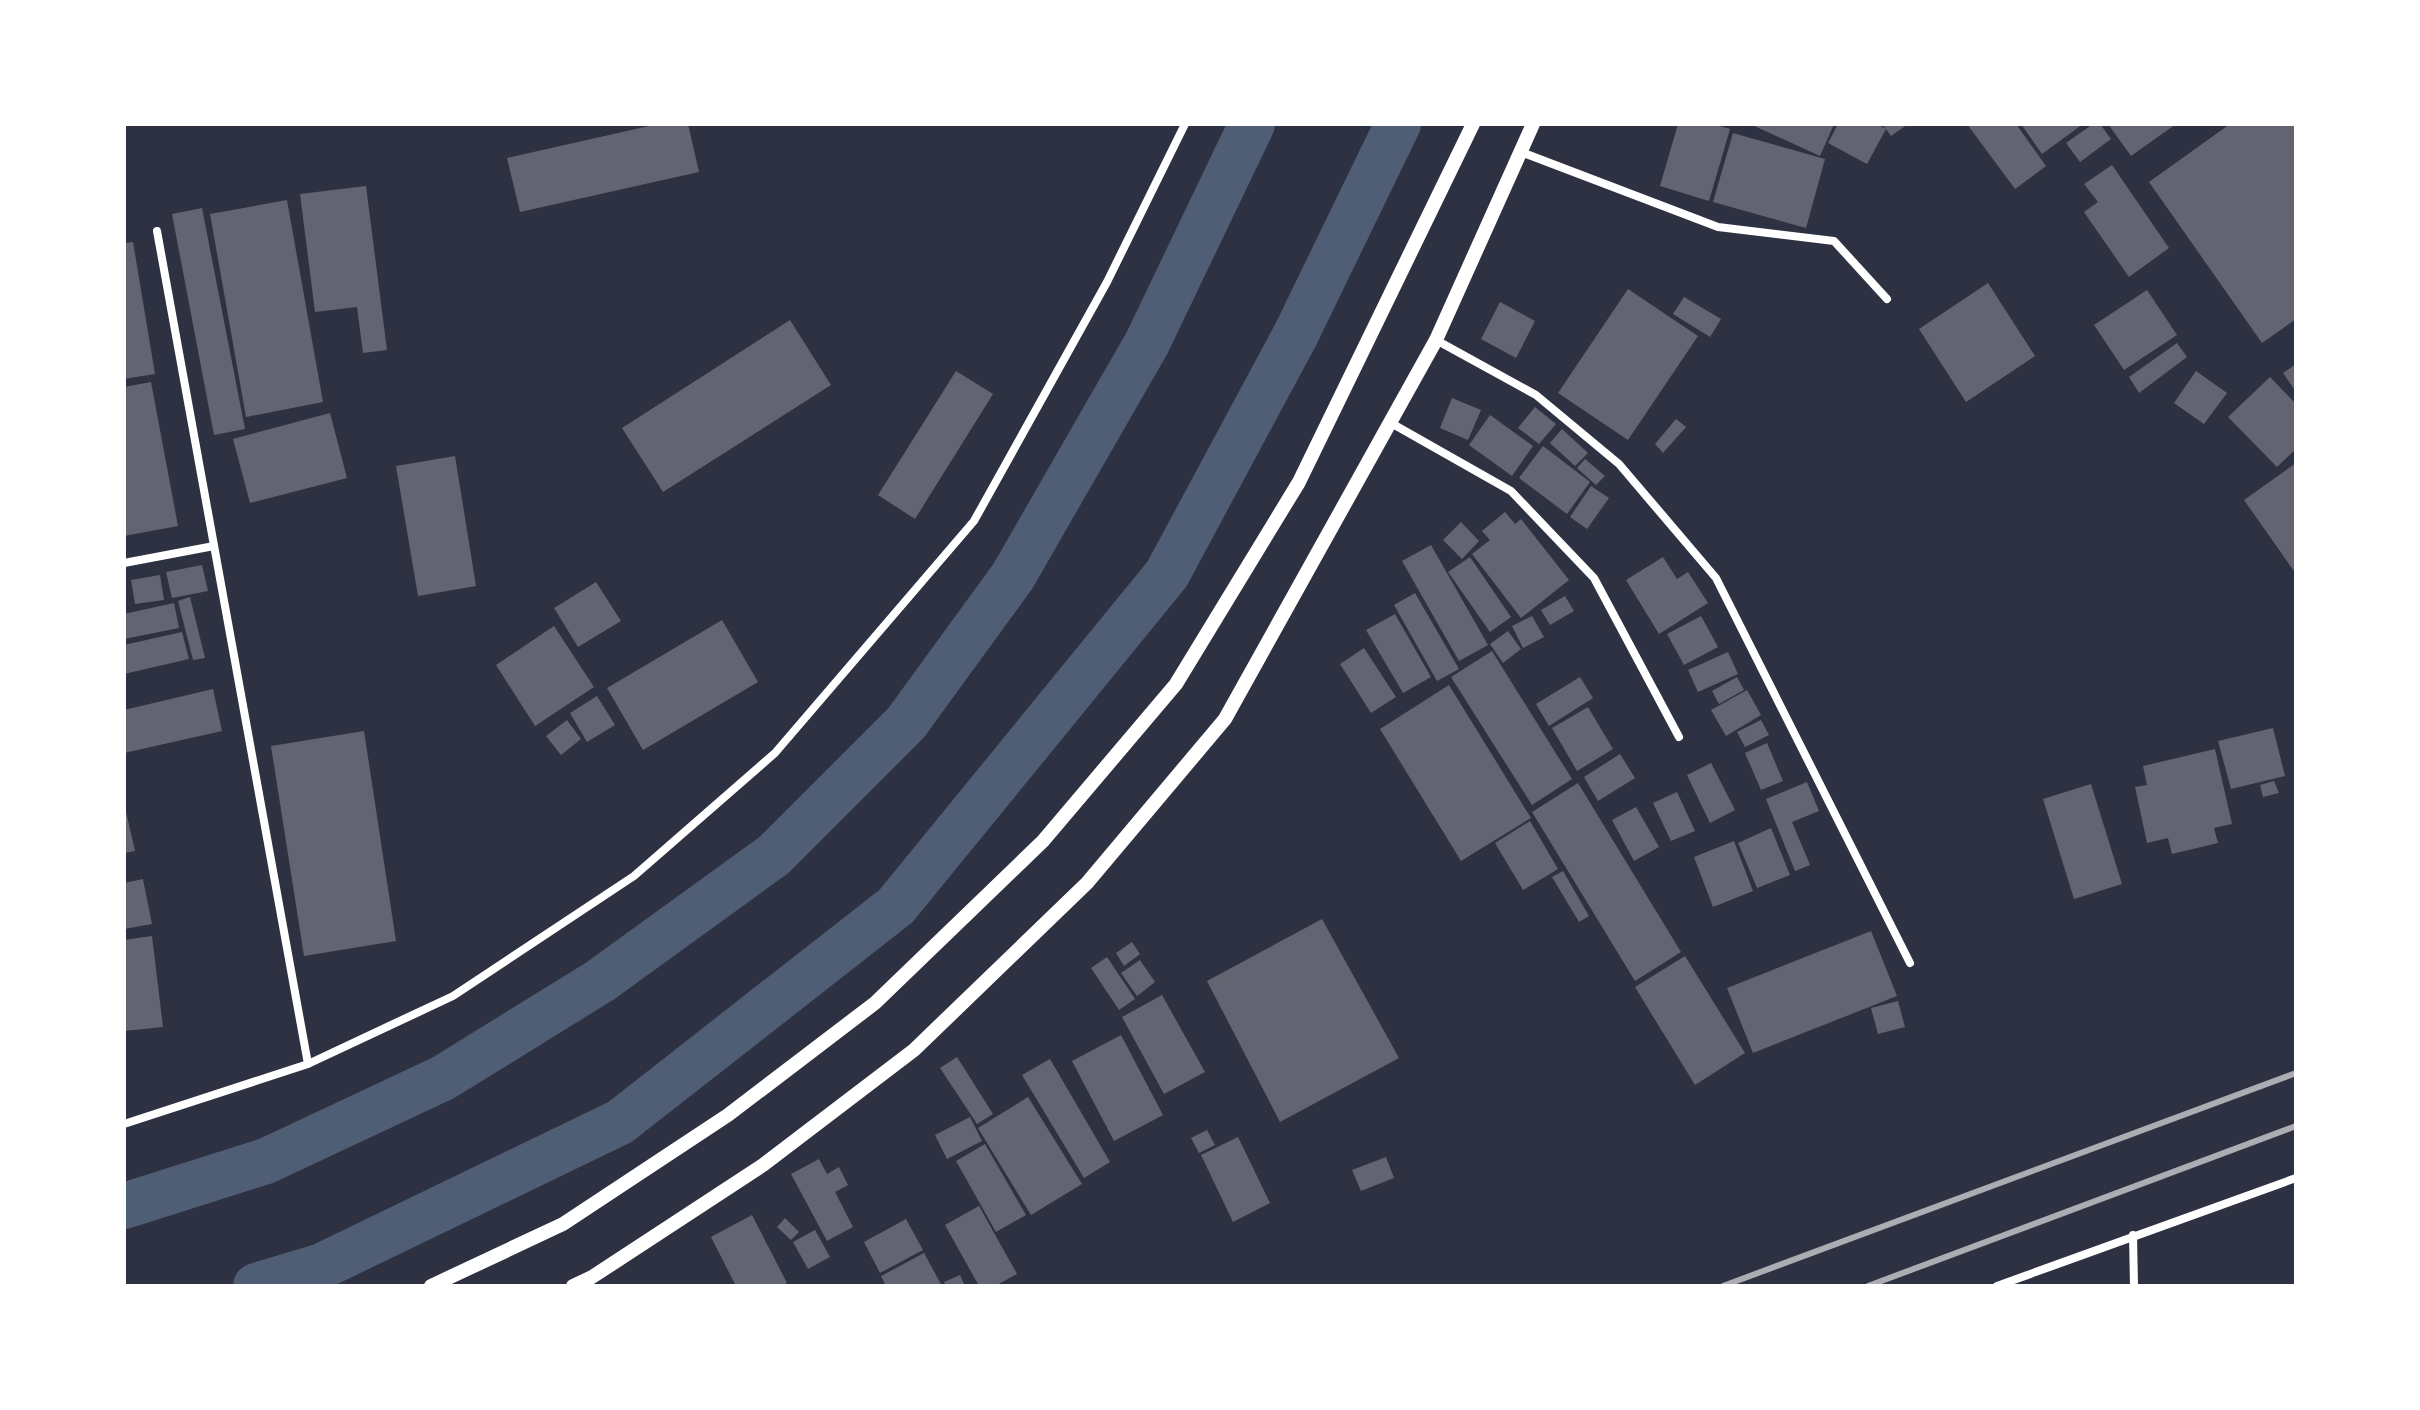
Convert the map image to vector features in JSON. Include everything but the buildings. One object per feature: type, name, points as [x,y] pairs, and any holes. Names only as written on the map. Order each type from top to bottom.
[{"type":"street","points":[[124,1124],[308,1064],[453,996],[634,876],[775,753],[974,521],[1107,282],[1185,124]]},
{"type":"street","points":[[431,1286],[563,1224],[728,1115],[875,1003],[1043,841],[1176,684],[1299,482],[1473,124]]},
{"type":"street","points":[[573,1286],[592,1277],[763,1165],[914,1050],[1087,883],[1225,719],[1436,340],[1533,124]]},
{"type":"street","points":[[1521,152],[1718,227],[1834,241],[1887,299]]},
{"type":"street","points":[[157,231],[308,1064]]},
{"type":"street","points":[[1436,340],[1536,395],[1619,464],[1716,578],[1910,963]]},
{"type":"street","points":[[1391,423],[1511,491],[1594,578],[1679,737]]},
{"type":"street","points":[[124,563],[214,546]]},
{"type":"street","points":[[1997,1286],[2296,1178]]},
{"type":"street","points":[[2133,1235],[2134,1286]]},
{"type":"waterway","points":[[124,1206],[266,1161],[443,1078],[600,981],[774,855],[906,723],[1013,576],[1147,343],[1252,124]]},
{"type":"waterway","points":[[256,1286],[322,1266],[620,1122],[896,906],[1167,574],[1296,334],[1398,124]]},
{"type":"railway","points":[[1723,1286],[2296,1073]]},
{"type":"railway","points":[[1868,1286],[2296,1126]]}]
